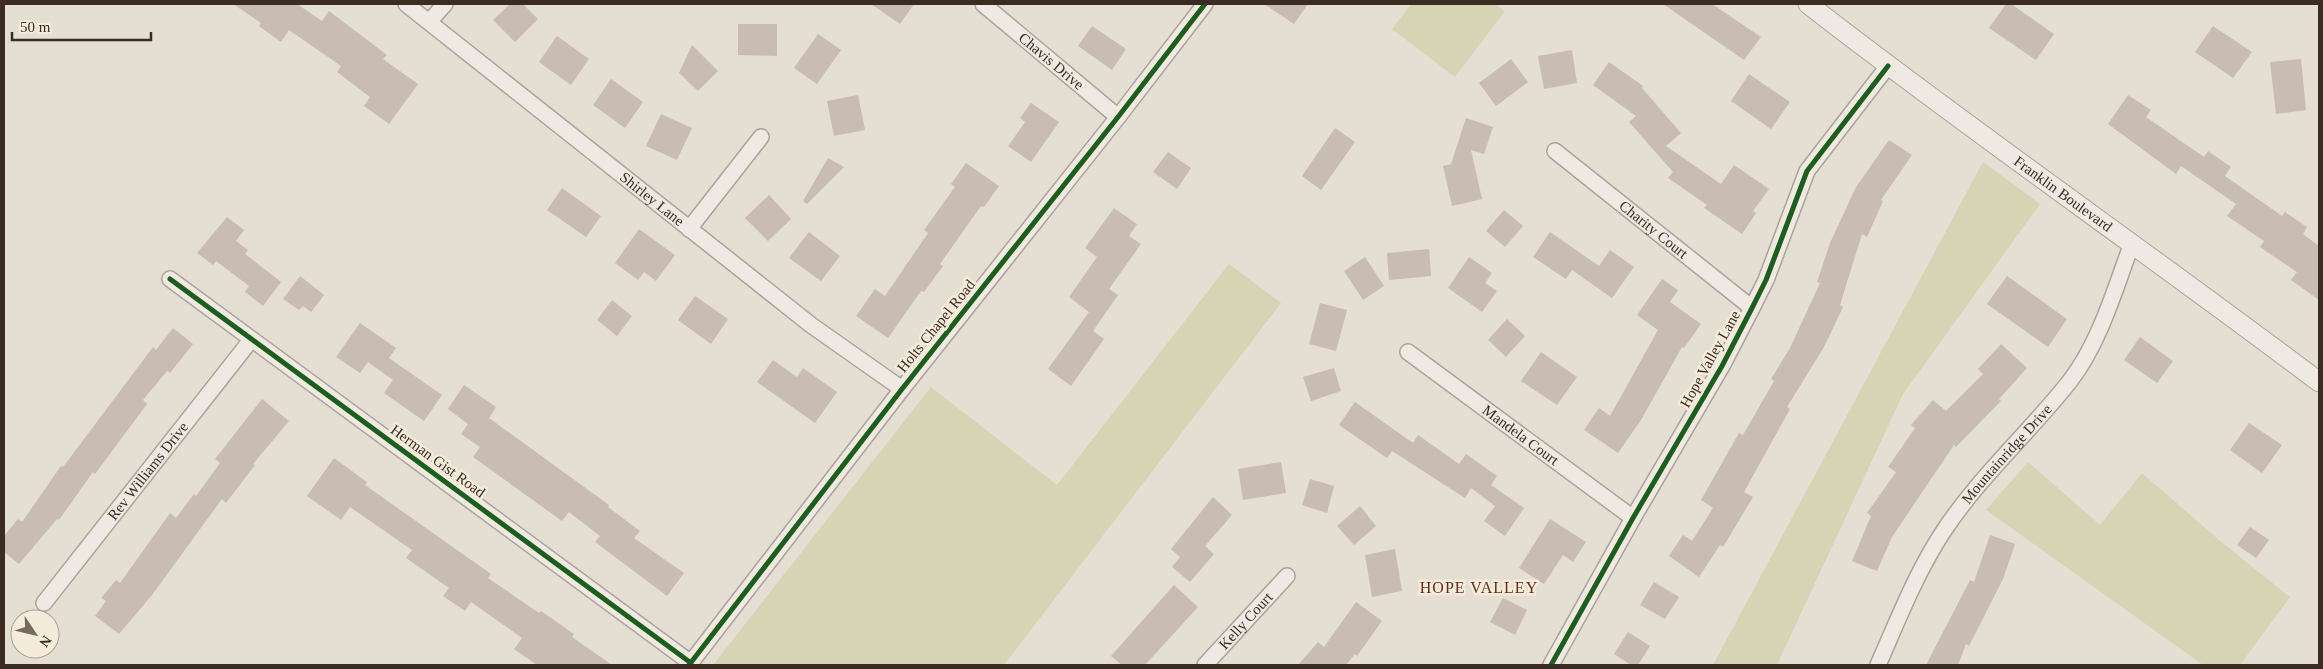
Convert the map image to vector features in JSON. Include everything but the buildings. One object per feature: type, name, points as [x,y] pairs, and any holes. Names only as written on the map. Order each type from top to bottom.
[{"type":"street","name":"Shirley Lane","points":[[406,4],[811,325],[902,389]]},
{"type":"street","points":[[429,22],[445,4]]},
{"type":"street","name":"Chavis Drive","points":[[983,4],[1118,117]]},
{"type":"street","name":"Holts Chapel Road","points":[[690,664],[902,389],[1118,117],[1205,4]]},
{"type":"street","name":"Franklin Boulevard","points":[[1808,4],[1888,66],[2132,243],[2319,382]]},
{"type":"street","name":"Hope Valley Lane","points":[[1551,665],[1633,518],[1722,366],[1766,280],[1807,171],[1888,66]]},
{"type":"street","points":[[689,229],[761,137]]},
{"type":"street","name":"Charity Court","points":[[1556,151],[1752,308]]},
{"type":"street","name":"Mountainridge Drive","points":[[1878,665],[1924,562],[1943,532],[1968,496],[2071,380],[2097,334],[2132,243]]},
{"type":"street","name":"Herman Gist Road","points":[[170,279],[690,664]]},
{"type":"street","name":"Rev Williams Drive","points":[[44,603],[251,340]]},
{"type":"street","name":"Mandela Court","points":[[1408,352],[1633,518]]},
{"type":"street","name":"Kelly Court","points":[[1206,665],[1288,576]]},
{"type":"shaded area","points":[[1411,4],[1495,4],[1505,11],[1455,77],[1392,29]]},
{"type":"shaded area","points":[[1983,162],[2040,204],[1903,394],[1777,665],[1713,665]]},
{"type":"shaded area","points":[[1229,264],[1281,303],[1004,665],[713,665],[931,387],[1057,485]]},
{"type":"shaded area","points":[[2028,462],[2100,525],[2142,473],[2219,540],[2290,597],[2240,665],[2203,665],[1986,510]]},
{"type":"cycle path","points":[[689,665],[902,389],[1118,117],[1205,4]]},
{"type":"cycle path","points":[[1551,665],[1633,518],[1722,366],[1766,280],[1807,171],[1888,66]]},
{"type":"cycle path","points":[[170,279],[691,663]]},
{"type":"district","name":"HOPE VALLEY","points":[[1479,587]]}]
